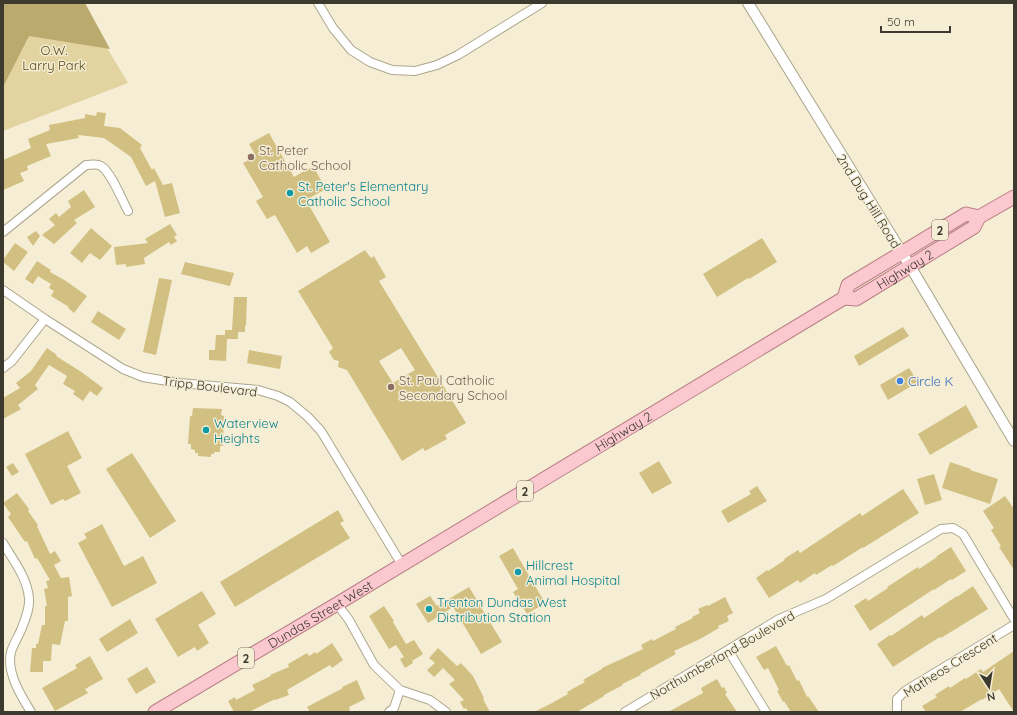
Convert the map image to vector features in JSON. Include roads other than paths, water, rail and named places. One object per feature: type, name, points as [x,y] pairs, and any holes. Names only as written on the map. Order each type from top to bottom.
[{"type":"main road","name":"Highway 2","points":[[402,565],[844,298],[856,299],[974,227],[979,217],[1014,196]]},
{"type":"main road","name":"Highway 2","points":[[844,298],[848,285],[966,214],[979,217]]},
{"type":"main road","name":"Dundas Street West","points":[[155,712],[402,565]]},
{"type":"street","points":[[318,3],[333,28],[351,50],[370,62],[392,70],[415,71],[438,65],[542,3]]},
{"type":"street","name":"2nd Dug Hill Road","points":[[748,3],[910,266],[1014,441]]},
{"type":"street","points":[[3,232],[86,165],[97,164],[103,167],[111,177],[128,210]]},
{"type":"street","name":"Tripp Boulevard","points":[[3,290],[44,319],[123,369],[143,377],[180,383],[258,390],[278,396],[290,402],[308,417],[321,431],[402,565]]},
{"type":"street","points":[[3,368],[12,361],[44,319]]},
{"type":"street","name":"Northumberland Boulevard","points":[[625,712],[779,619],[826,599],[941,529],[953,528],[963,534],[1014,619]]},
{"type":"street","points":[[3,542],[23,576],[27,586],[29,598],[26,619],[11,652],[10,661],[11,670],[17,689],[31,712]]},
{"type":"street","points":[[337,604],[374,665],[400,690],[430,700],[446,712]]},
{"type":"street","name":"Matheos Crescent","points":[[896,712],[897,699],[905,691],[1014,625]]},
{"type":"street","points":[[728,650],[766,712]]},
{"type":"street","points":[[389,712],[394,708],[400,690]]},
{"type":"place","name":"St. Peter Catholic School","points":[[251,157]]},
{"type":"place","name":"St. Peter's Elementary Catholic School","points":[[290,193]]},
{"type":"place","name":"Circle K","points":[[900,381]]},
{"type":"place","name":"St. Paul Catholic Secondary School","points":[[391,387]]},
{"type":"place","name":"Waterview Heights","points":[[206,430]]},
{"type":"place","name":"Hillcrest Animal Hospital","points":[[518,572]]},
{"type":"place","name":"Trenton Dundas West Distribution Station","points":[[429,609]]},
{"type":"park label","name":"O.W. Larry Park","points":[[54,58]]}]
